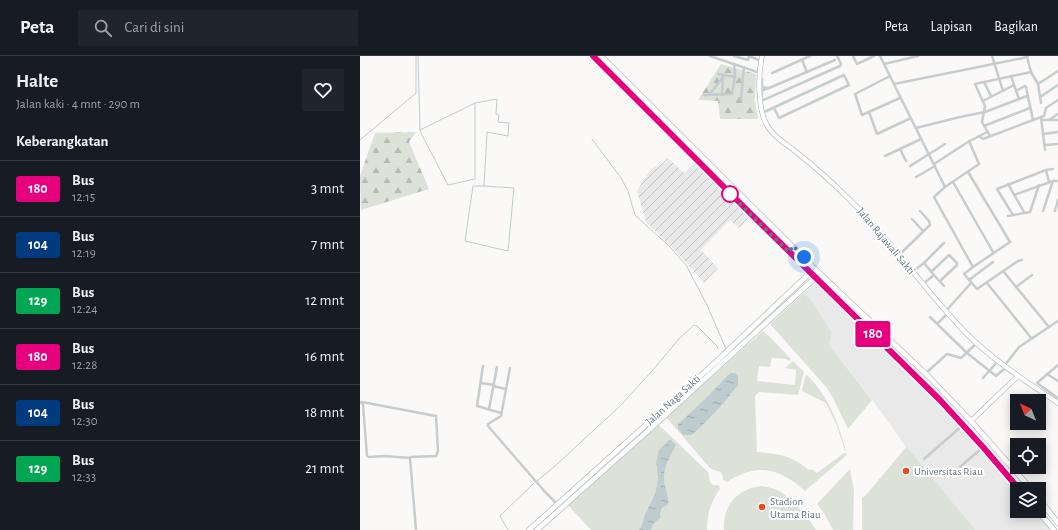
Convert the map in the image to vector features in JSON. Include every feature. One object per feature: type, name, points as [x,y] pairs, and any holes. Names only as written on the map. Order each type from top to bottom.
[{"type":"main road","points":[[593,56],[922,383],[963,425],[1013,482]]},
{"type":"main road","points":[[602,56],[820,273],[927,375],[971,421],[1025,482]]},
{"type":"main road","name":"Jalan Rajawali Sakti","points":[[762,56],[760,73],[762,113],[765,122],[772,132],[819,171],[847,197],[880,233],[947,312],[977,343],[998,361],[1018,376],[1050,396],[1058,404]]},
{"type":"main road","points":[[789,252],[793,246]]},
{"type":"main road","name":"Jalan Naga Sakti","points":[[529,530],[717,361],[815,268]]},
{"type":"main road","name":"Jalan Naga Sakti","points":[[539,529],[820,273]]},
{"type":"main road","points":[[922,383],[927,375]]},
{"type":"main road","points":[[971,421],[1018,376]]},
{"type":"main road","points":[[1046,508],[1058,523]]},
{"type":"main road","points":[[1044,518],[1054,530]]},
{"type":"street","points":[[710,56],[760,73]]},
{"type":"street","points":[[734,56],[748,60],[749,57],[761,61]]},
{"type":"street","points":[[772,73],[810,56]]},
{"type":"street","points":[[761,101],[839,66],[841,64],[837,56]]},
{"type":"street","points":[[853,56],[857,64],[874,56]]},
{"type":"street","points":[[880,56],[945,187]]},
{"type":"street","points":[[884,64],[918,56]]},
{"type":"street","points":[[992,56],[1003,91]]},
{"type":"street","points":[[894,84],[1027,57],[1031,72],[1038,84],[1042,103]]},
{"type":"street","points":[[802,60],[807,72]]},
{"type":"street","points":[[762,79],[761,90],[835,60]]},
{"type":"street","points":[[704,95],[733,94],[735,78],[734,64]]},
{"type":"street","points":[[741,100],[744,67]]},
{"type":"street","points":[[1038,84],[1058,71]]},
{"type":"street","points":[[990,136],[982,122],[985,106],[975,85],[1031,72]]},
{"type":"street","points":[[718,74],[735,78]]},
{"type":"street","points":[[762,113],[844,75],[849,85],[779,118],[774,108]]},
{"type":"street","points":[[710,95],[723,76]]},
{"type":"street","points":[[722,95],[723,76]]},
{"type":"street","points":[[890,76],[855,93],[854,95],[862,115],[900,98]]},
{"type":"street","points":[[1012,76],[1019,99]]},
{"type":"street","points":[[984,82],[991,96]]},
{"type":"street","points":[[983,102],[991,96],[1014,85]]},
{"type":"street","points":[[1040,97],[1058,85]]},
{"type":"street","points":[[1016,91],[1025,86],[1033,120]]},
{"type":"street","points":[[916,128],[985,112],[1027,96]]},
{"type":"street","points":[[1045,150],[1041,119],[1044,116],[1045,109],[1058,100]]},
{"type":"street","points":[[984,126],[1030,108]]},
{"type":"street","points":[[869,112],[877,134],[911,118]]},
{"type":"street","points":[[1049,120],[1058,114]]},
{"type":"street","points":[[979,136],[982,139],[1033,120],[1058,120]]},
{"type":"street","points":[[916,177],[969,141],[987,132]]},
{"type":"street","points":[[1043,134],[1058,132]]},
{"type":"street","points":[[885,156],[921,139]]},
{"type":"street","points":[[969,141],[979,163],[945,187],[934,197],[973,266]]},
{"type":"street","points":[[910,166],[945,144]]},
{"type":"street","points":[[1045,145],[1058,144]]},
{"type":"street","points":[[900,149],[906,161]]},
{"type":"street","points":[[1013,215],[997,189],[1046,170],[1053,169]]},
{"type":"street","points":[[1043,211],[1051,181],[1046,170]]},
{"type":"street","points":[[968,172],[1010,242],[964,273],[977,290],[1002,271],[1022,260]]},
{"type":"street","points":[[1014,195],[1051,181],[1058,181]]},
{"type":"street","points":[[953,182],[993,253]]},
{"type":"street","points":[[1008,184],[1024,212]]},
{"type":"street","points":[[1008,216],[1030,212],[1039,185]]},
{"type":"street","points":[[1054,211],[1058,200]]},
{"type":"street","points":[[899,255],[930,223],[920,211]]},
{"type":"street","points":[[912,219],[923,231]]},
{"type":"street","points":[[912,272],[924,263],[944,243]]},
{"type":"street","points":[[931,272],[949,255],[957,263],[940,281]]},
{"type":"street","points":[[938,324],[970,282],[993,262]]},
{"type":"street","points":[[924,263],[944,286]]},
{"type":"street","points":[[1002,271],[1049,327]]},
{"type":"street","points":[[923,285],[934,275]]},
{"type":"street","points":[[1016,287],[1032,275]]},
{"type":"street","points":[[987,283],[1032,338]]},
{"type":"street","points":[[930,317],[967,353],[989,372],[996,376],[1004,369],[1005,365],[1019,347],[1058,321]]},
{"type":"street","points":[[927,375],[947,354],[961,358],[977,343]]},
{"type":"street","points":[[983,378],[998,361]]},
{"type":"street","points":[[1058,365],[1037,383],[1050,396],[1058,398]]},
{"type":"street","points":[[483,366],[477,406],[501,413]]},
{"type":"street","points":[[489,409],[497,367]]},
{"type":"street","points":[[510,368],[501,416],[488,424],[488,426],[546,493],[561,508]]},
{"type":"street","points":[[1047,374],[1058,381]]},
{"type":"street","points":[[481,383],[506,389]]},
{"type":"street","points":[[361,402],[436,416],[438,451],[436,456],[367,456],[363,404],[361,402]]},
{"type":"street","points":[[924,459],[963,425]]},
{"type":"street","points":[[960,467],[983,447]]},
{"type":"street","points":[[410,457],[416,530]]},
{"type":"shaded area","points":[[668,158],[684,173],[695,162],[750,216],[739,228],[730,220],[701,250],[718,268],[704,283],[675,250],[646,222],[637,191],[651,169],[655,166],[658,167]]},
{"type":"shaded area","points":[[814,283],[821,285],[956,419],[1011,482],[1010,518],[1042,518],[1052,530],[862,530],[862,498],[906,447],[872,399],[829,345],[832,333],[814,304],[804,293]]},
{"type":"green space","points":[[721,64],[756,74],[755,100],[758,119],[720,119],[718,101],[698,100]]},
{"type":"green space","points":[[416,132],[409,142],[429,189],[361,210],[360,176],[375,133]]},
{"type":"green space","points":[[804,293],[814,304],[832,333],[829,345],[872,400],[848,429],[827,388],[770,324]]},
{"type":"green space","points":[[763,331],[791,359],[789,361],[786,359],[772,358],[770,367],[759,366],[757,381],[795,385],[796,370],[785,368],[793,361],[804,372],[798,395],[759,392],[755,396],[757,452],[791,458],[809,470],[812,469],[817,473],[844,453],[847,455],[805,491],[786,477],[768,470],[748,472],[727,482],[723,480],[721,472],[713,470],[709,467],[666,417]],"holes":[[[730,373],[722,405],[692,435],[683,435],[678,429],[678,424]]]},
{"type":"green space","points":[[807,375],[821,392],[832,410],[846,451],[837,426],[826,403],[802,391],[805,377]]},
{"type":"green space","points":[[658,424],[709,473],[711,484],[719,485],[720,489],[714,498],[709,513],[707,530],[651,530],[654,523],[661,518],[660,514],[662,508],[668,505],[664,474],[668,461],[676,445],[656,463],[658,478],[655,494],[639,530],[591,530],[568,505]]},
{"type":"green space","name":"Universitas Riau","points":[[907,447],[975,530],[862,530],[862,498]]},
{"type":"green space","points":[[850,469],[854,491],[853,530],[833,530],[824,513],[817,504]]},
{"type":"green space","name":"Stadion Utama Riau","points":[[761,486],[773,488],[788,498],[810,520],[816,530],[724,530],[726,513],[733,500],[745,490]]},
{"type":"water","points":[[730,373],[735,373],[738,376],[738,385],[722,405],[700,428],[692,435],[683,435],[678,429],[678,424]]},
{"type":"water","points":[[670,439],[676,445],[668,461],[664,474],[668,505],[662,508],[660,514],[661,518],[654,523],[651,530],[639,530],[655,494],[658,478],[656,463],[659,450]]},
{"type":"waterway","points":[[360,140],[416,93],[416,56]]},
{"type":"waterway","points":[[418,56],[420,130],[422,135],[448,185],[475,179],[475,103],[420,130]]},
{"type":"waterway","points":[[475,103],[497,99],[496,114],[499,115],[498,122],[509,123],[508,136],[487,132],[484,186],[514,188],[508,251],[465,241],[473,186],[484,186]]},
{"type":"waterway","points":[[592,139],[621,178],[628,191],[635,215],[670,247],[686,265],[707,305],[726,349]]},
{"type":"waterway","points":[[537,481],[620,406],[679,339],[694,325],[697,326],[717,346],[718,349]]},
{"type":"waterway","points":[[508,530],[500,516],[534,483]]},
{"type":"bus line","name":"180","points":[[593,56],[940,400],[1013,482]]},
{"type":"place","name":"Universitas Riau","points":[[906,471]]},
{"type":"place","name":"Stadion Utama Riau","points":[[762,507]]},
{"type":"route","points":[[730,194],[789,252],[793,246],[804,257]]}]
